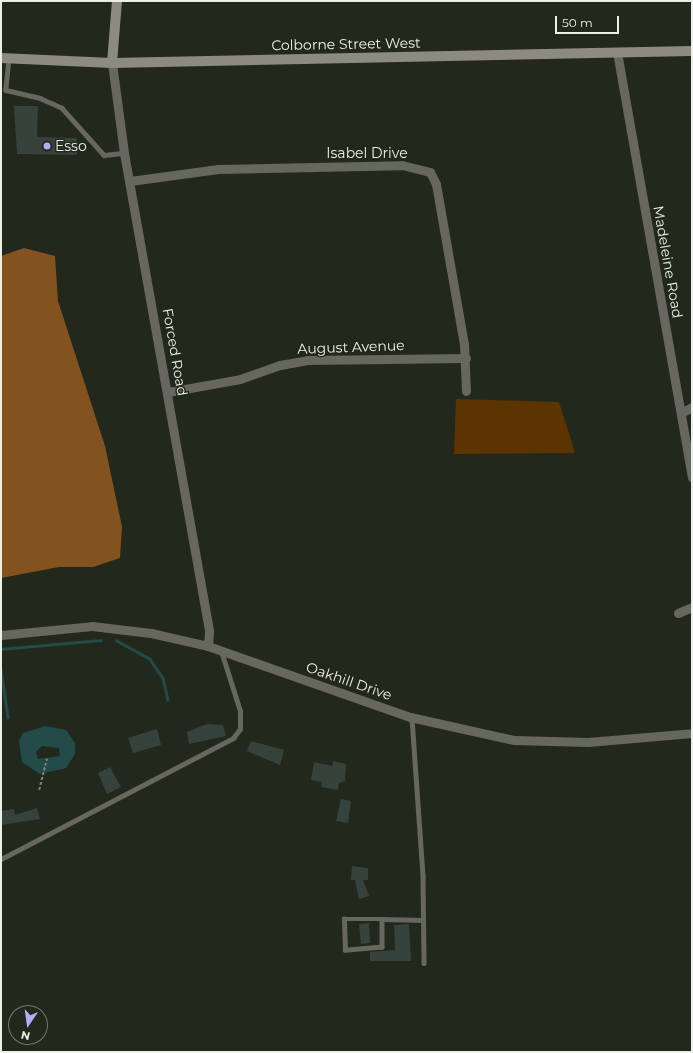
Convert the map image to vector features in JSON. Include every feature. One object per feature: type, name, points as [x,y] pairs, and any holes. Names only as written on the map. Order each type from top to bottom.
[{"type":"main road","points":[[112,63],[117,1]]},
{"type":"main road","name":"Colborne Street West","points":[[5,58],[112,63],[692,51]]},
{"type":"street","name":"Madeleine Road","points":[[618,52],[692,477]]},
{"type":"street","name":"Forced Road","points":[[112,63],[124,153],[168,392],[209,632],[208,646]]},
{"type":"street","name":"Isabel Drive","points":[[130,181],[218,169],[422,168],[436,184],[466,358],[466,391]]},
{"type":"street","name":"August Avenue","points":[[168,392],[232,381],[308,360],[466,358]]},
{"type":"street","points":[[681,412],[692,407]]},
{"type":"street","points":[[678,614],[692,607]]},
{"type":"street","name":"Oakhill Drive","points":[[1,635],[104,626],[208,646],[412,718],[475,734],[538,742],[588,742],[692,733]]},
{"type":"lane","points":[[5,58],[3,90],[40,98],[62,108],[104,155],[124,153]]},
{"type":"lane","points":[[1,859],[234,738],[240,729],[240,711],[221,651]]},
{"type":"lane","points":[[412,718],[424,963]]},
{"type":"lane","points":[[382,919],[382,947],[344,950],[344,919],[382,919],[423,920]]},
{"type":"path","points":[[39,790],[45,775],[47,759]]},
{"type":"shaded area","points":[[24,248],[55,256],[58,301],[105,446],[122,527],[120,558],[93,567],[59,567],[1,578],[1,256]]},
{"type":"shaded area","points":[[456,399],[559,402],[575,453],[454,454]]},
{"type":"water","points":[[46,726],[66,730],[75,743],[75,754],[66,768],[40,774],[22,762],[19,741],[23,733]],"holes":[[[42,746],[59,748],[60,756],[38,759],[36,752]]]},
{"type":"building","points":[[14,106],[38,106],[37,137],[77,138],[77,155],[17,154]]},
{"type":"building","points":[[207,724],[223,725],[226,736],[189,744],[187,732]]},
{"type":"building","points":[[157,729],[161,745],[133,753],[128,738]]},
{"type":"building","points":[[251,741],[284,750],[280,765],[247,751]]},
{"type":"building","points":[[333,761],[346,764],[345,781],[339,783],[338,790],[321,787],[322,782],[311,780],[314,762],[332,766]]},
{"type":"building","points":[[110,767],[121,787],[107,794],[98,773]]},
{"type":"building","points":[[341,799],[351,801],[348,823],[336,821]]},
{"type":"building","points":[[37,808],[40,819],[1,825],[1,811],[14,809],[15,815]]},
{"type":"building","points":[[352,866],[368,868],[368,880],[363,880],[369,896],[359,899],[355,880],[351,880]]},
{"type":"building","points":[[369,923],[370,943],[361,944],[359,924]]},
{"type":"building","points":[[409,924],[411,961],[370,961],[370,952],[395,950],[394,925]]},
{"type":"waterway","points":[[1,649],[101,640]]},
{"type":"waterway","points":[[116,640],[150,659],[163,678],[168,699]]},
{"type":"waterway","points":[[1,669],[8,717]]},
{"type":"place","name":"Esso","points":[[47,146]]}]
